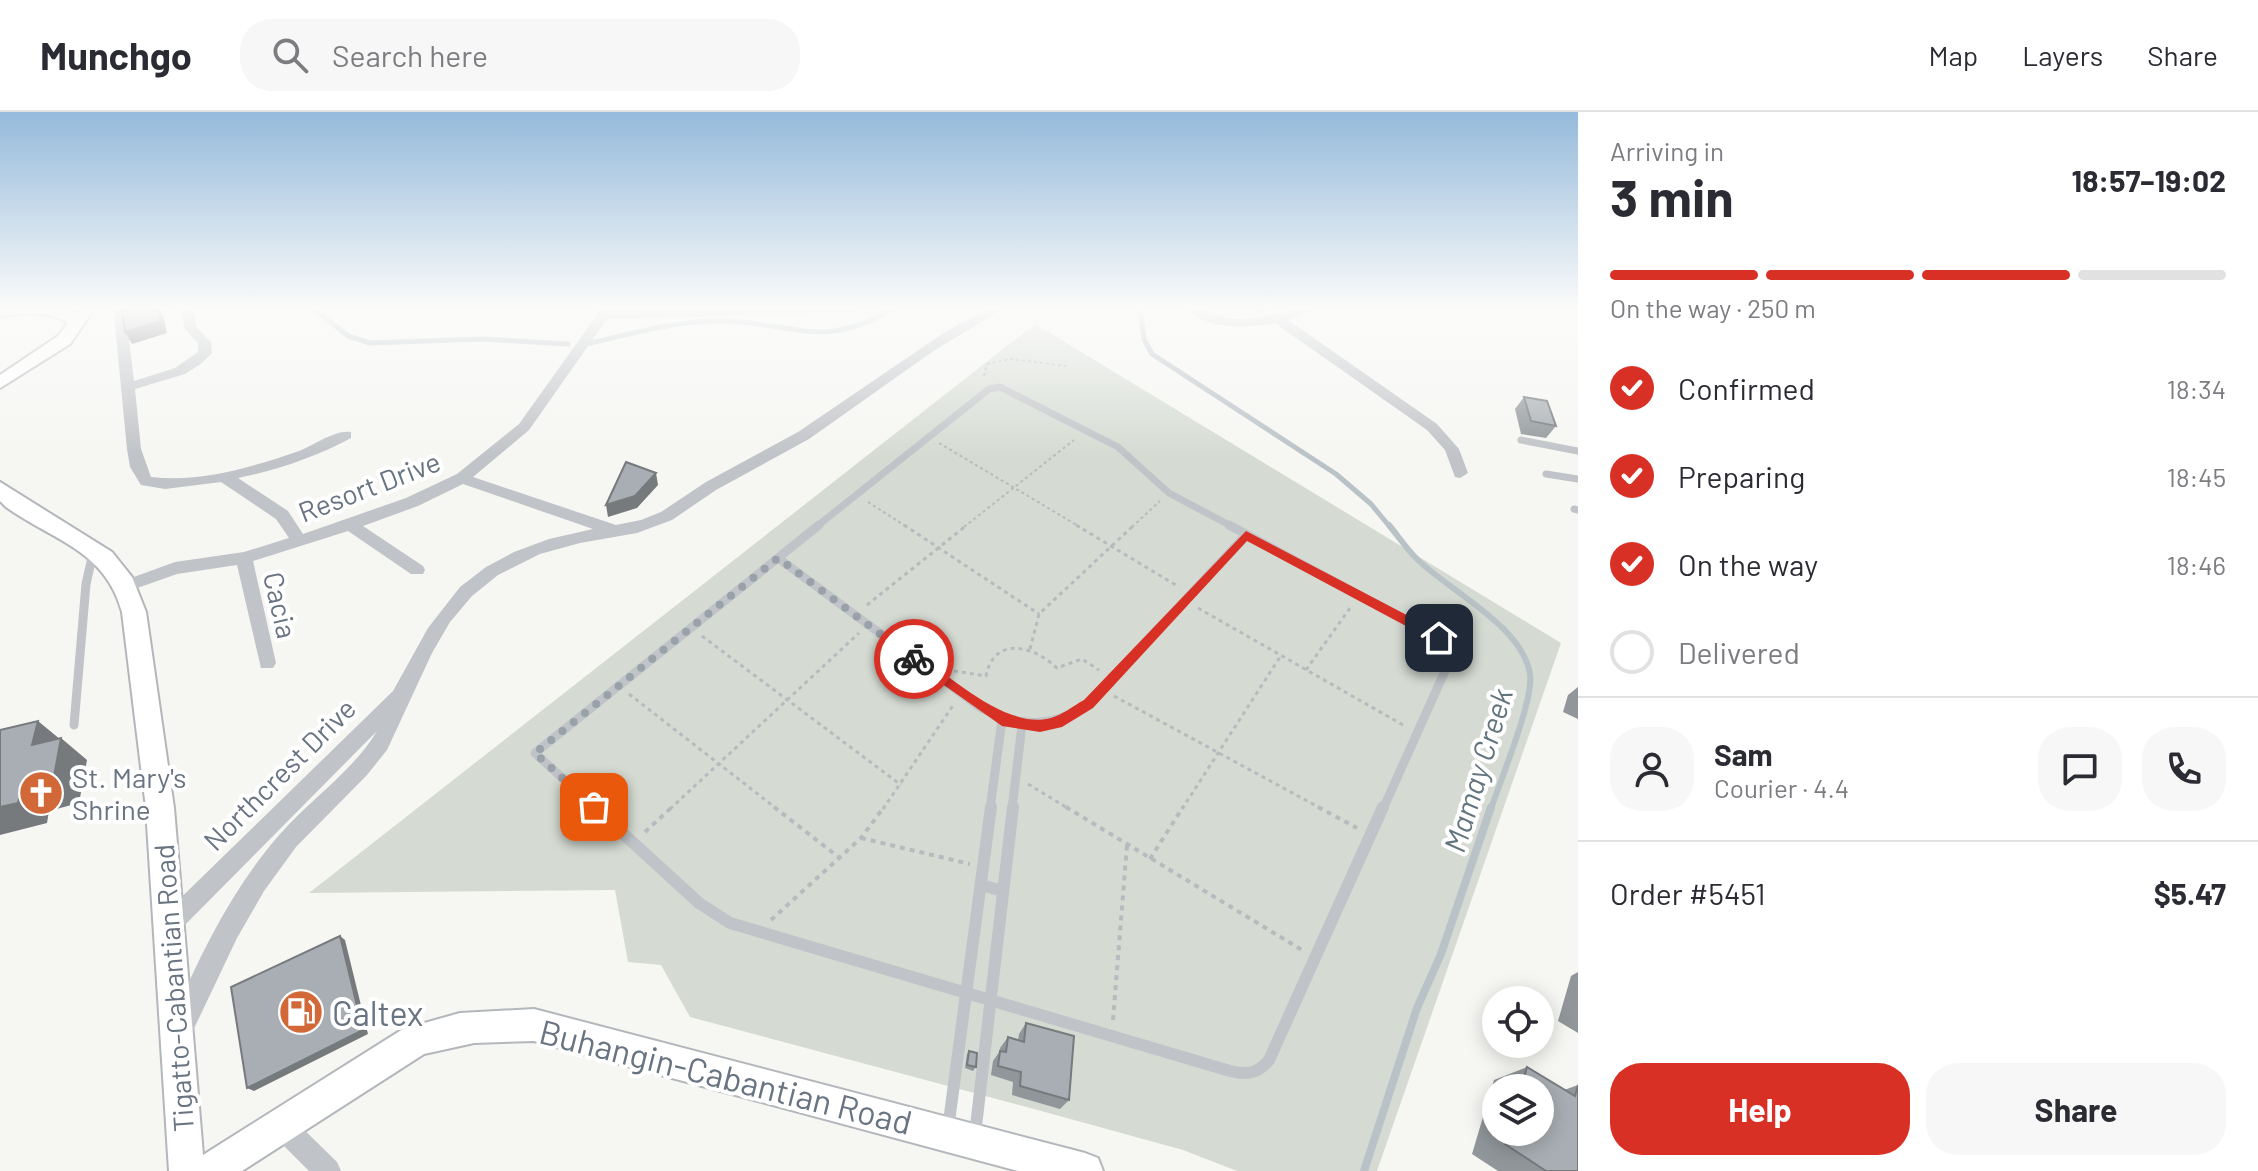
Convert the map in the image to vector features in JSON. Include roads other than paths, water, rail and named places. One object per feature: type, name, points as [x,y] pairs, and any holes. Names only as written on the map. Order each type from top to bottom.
[{"type":"street","points":[[0,383],[40,357]]},
{"type":"street","points":[[125,357],[134,449],[143,478],[152,483],[223,476],[299,457],[346,435]]},
{"type":"street","points":[[129,386],[184,369],[202,357]]},
{"type":"street","name":"Resort Drive","points":[[126,586],[175,568],[244,558],[350,525],[412,502],[462,478],[524,427],[572,357]]},
{"type":"street","name":"Northcrest Drive","points":[[168,926],[379,746],[391,726],[399,697],[456,601],[479,581],[528,552],[552,543],[639,528],[663,518],[707,489],[818,426],[912,357]]},
{"type":"street","points":[[1333,357],[1432,427],[1452,449],[1460,473]]},
{"type":"street","points":[[223,476],[282,515],[299,541]]},
{"type":"street","points":[[462,478],[616,531]]},
{"type":"street","name":"Tigatto-Cabantian Road","points":[[0,489],[17,507],[71,533],[94,549],[126,586],[139,640],[158,773],[187,1171]]},
{"type":"street","points":[[350,525],[417,570]]},
{"type":"street","name":"Cacia","points":[[244,558],[267,663]]},
{"type":"street","name":"Northcrest Drive","points":[[177,1037],[228,931],[295,817]]},
{"type":"street","name":"Buhangin-Cabantian Road","points":[[210,1171],[415,1041],[447,1029],[476,1025],[520,1025],[550,1029],[1085,1171]]},
{"type":"street","points":[[282,1126],[328,1171]]},
{"type":"lane","points":[[994,387],[1013,392],[1086,430],[1137,461],[1169,493],[1246,535],[1439,638],[1449,649],[1449,662],[1269,1060],[1255,1074],[1230,1071],[756,933],[713,913],[535,753],[994,387]]},
{"type":"lane","points":[[1521,440],[1578,451]]},
{"type":"lane","points":[[1546,474],[1578,479]]},
{"type":"lane","points":[[778,558],[961,694],[1002,720],[1040,726],[1074,715],[1102,690],[1246,535]]},
{"type":"lane","points":[[74,725],[86,584],[94,549]]},
{"type":"lane","points":[[961,1136],[966,993],[1002,720]]},
{"type":"lane","points":[[961,1136],[991,1000],[1022,725]]},
{"type":"lane","points":[[991,803],[1013,808]]},
{"type":"lane","points":[[981,885],[1003,891]]},
{"type":"waterway","name":"Mamay Creek","points":[[1157,357],[1336,474],[1371,504],[1390,527]]},
{"type":"waterway","name":"Mamay Creek","points":[[1389,525],[1429,570],[1499,624],[1524,656],[1530,674],[1527,702],[1491,809]]},
{"type":"waterway","name":"Mamay Creek","points":[[1364,1171],[1417,1008],[1441,954],[1491,807]]},
{"type":"place","name":"St. Mary's Shrine","points":[[41,793]]},
{"type":"place","name":"Caltex","points":[[301,1012]]}]
